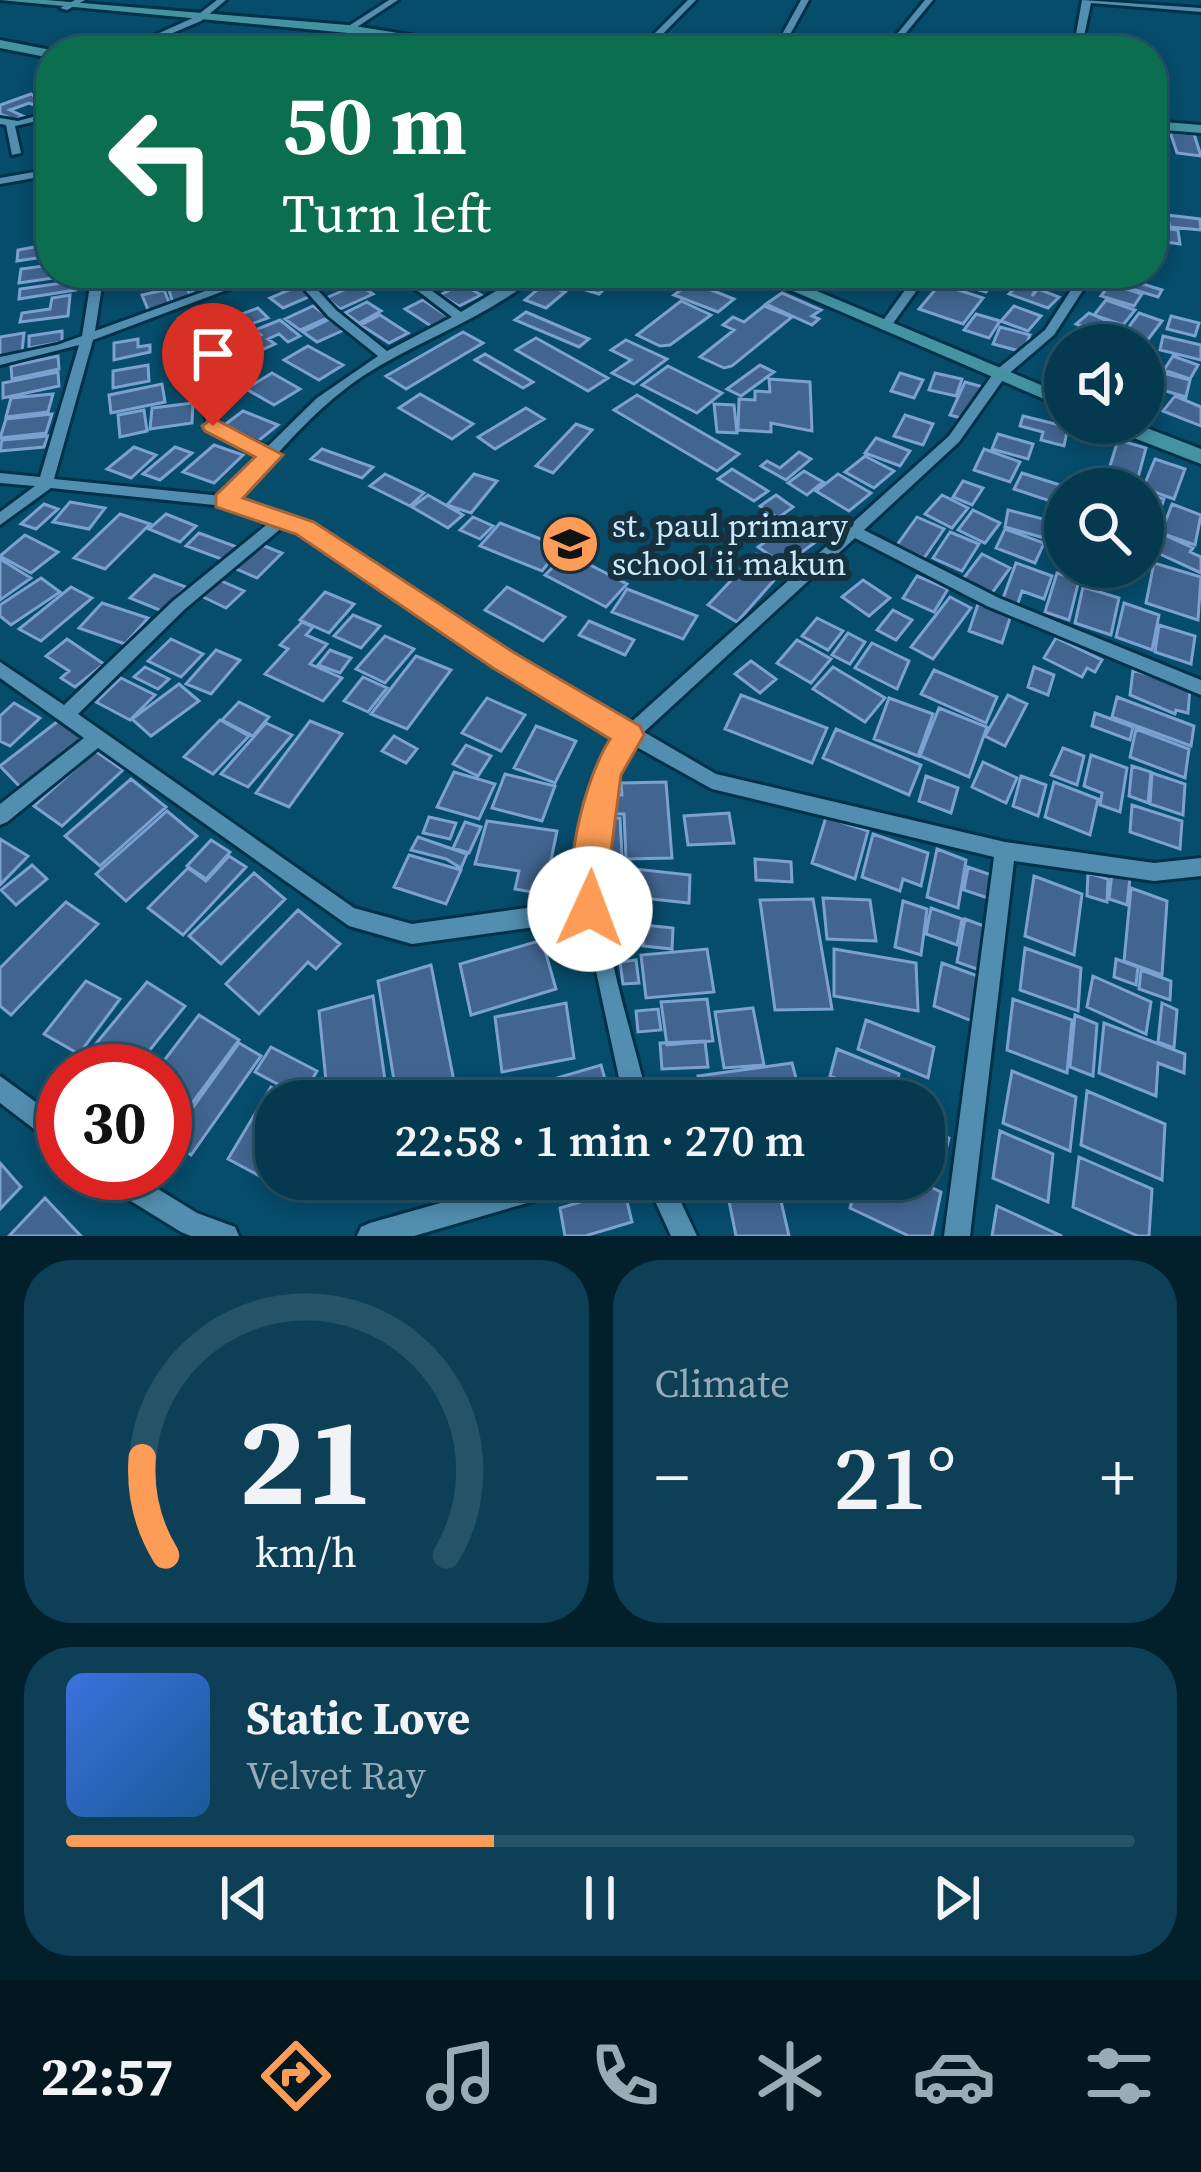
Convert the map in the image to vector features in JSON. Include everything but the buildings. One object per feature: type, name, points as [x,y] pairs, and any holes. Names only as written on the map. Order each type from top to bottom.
[{"type":"street","points":[[10,0],[397,36]]},
{"type":"street","points":[[64,8],[81,0]]},
{"type":"street","points":[[159,36],[198,20],[222,0]]},
{"type":"street","points":[[348,29],[394,0]]},
{"type":"street","points":[[656,36],[692,0]]},
{"type":"street","points":[[785,36],[805,0]]},
{"type":"street","points":[[899,36],[929,0]]},
{"type":"street","points":[[1080,36],[1087,0],[1201,10]]},
{"type":"street","points":[[0,44],[36,51]]},
{"type":"street","points":[[16,153],[5,122],[36,117]]},
{"type":"street","points":[[1167,126],[1201,129]]},
{"type":"street","points":[[0,181],[36,175]]},
{"type":"street","points":[[0,520],[46,486],[88,336],[96,288]]},
{"type":"street","points":[[0,361],[224,288]]},
{"type":"street","points":[[310,288],[332,313],[388,358]]},
{"type":"street","points":[[421,288],[462,319]]},
{"type":"street","points":[[225,501],[327,398],[511,288]]},
{"type":"street","points":[[795,288],[1044,393]]},
{"type":"street","points":[[885,326],[912,288]]},
{"type":"street","points":[[631,1080],[590,909],[590,864],[606,772],[629,735],[955,440],[1000,374],[1050,332],[1078,288]]},
{"type":"street","points":[[208,396],[213,426],[271,455]]},
{"type":"street","points":[[1164,443],[1201,458]]},
{"type":"street","points":[[2,479],[225,501],[284,519],[305,528],[503,660],[712,781],[1005,851],[1154,872],[1201,867]]},
{"type":"street","points":[[64,716],[179,604],[284,519]]},
{"type":"street","points":[[856,532],[975,594],[1201,688]]},
{"type":"street","points":[[0,669],[349,916],[412,934],[590,909]]},
{"type":"street","points":[[0,816],[97,739]]},
{"type":"street","points":[[957,1236],[1005,851]]},
{"type":"street","points":[[0,1088],[36,1116]]},
{"type":"street","points":[[153,1200],[190,1223],[226,1236]]},
{"type":"street","points":[[370,1236],[495,1200]]},
{"type":"street","points":[[667,1200],[683,1236]]},
{"type":"place","name":"st. paul primary school ii makun","points":[[570,544]]},
{"type":"route","points":[[213,426],[271,455],[225,501],[305,528],[503,660],[629,735],[606,772],[590,864],[590,909]]}]
